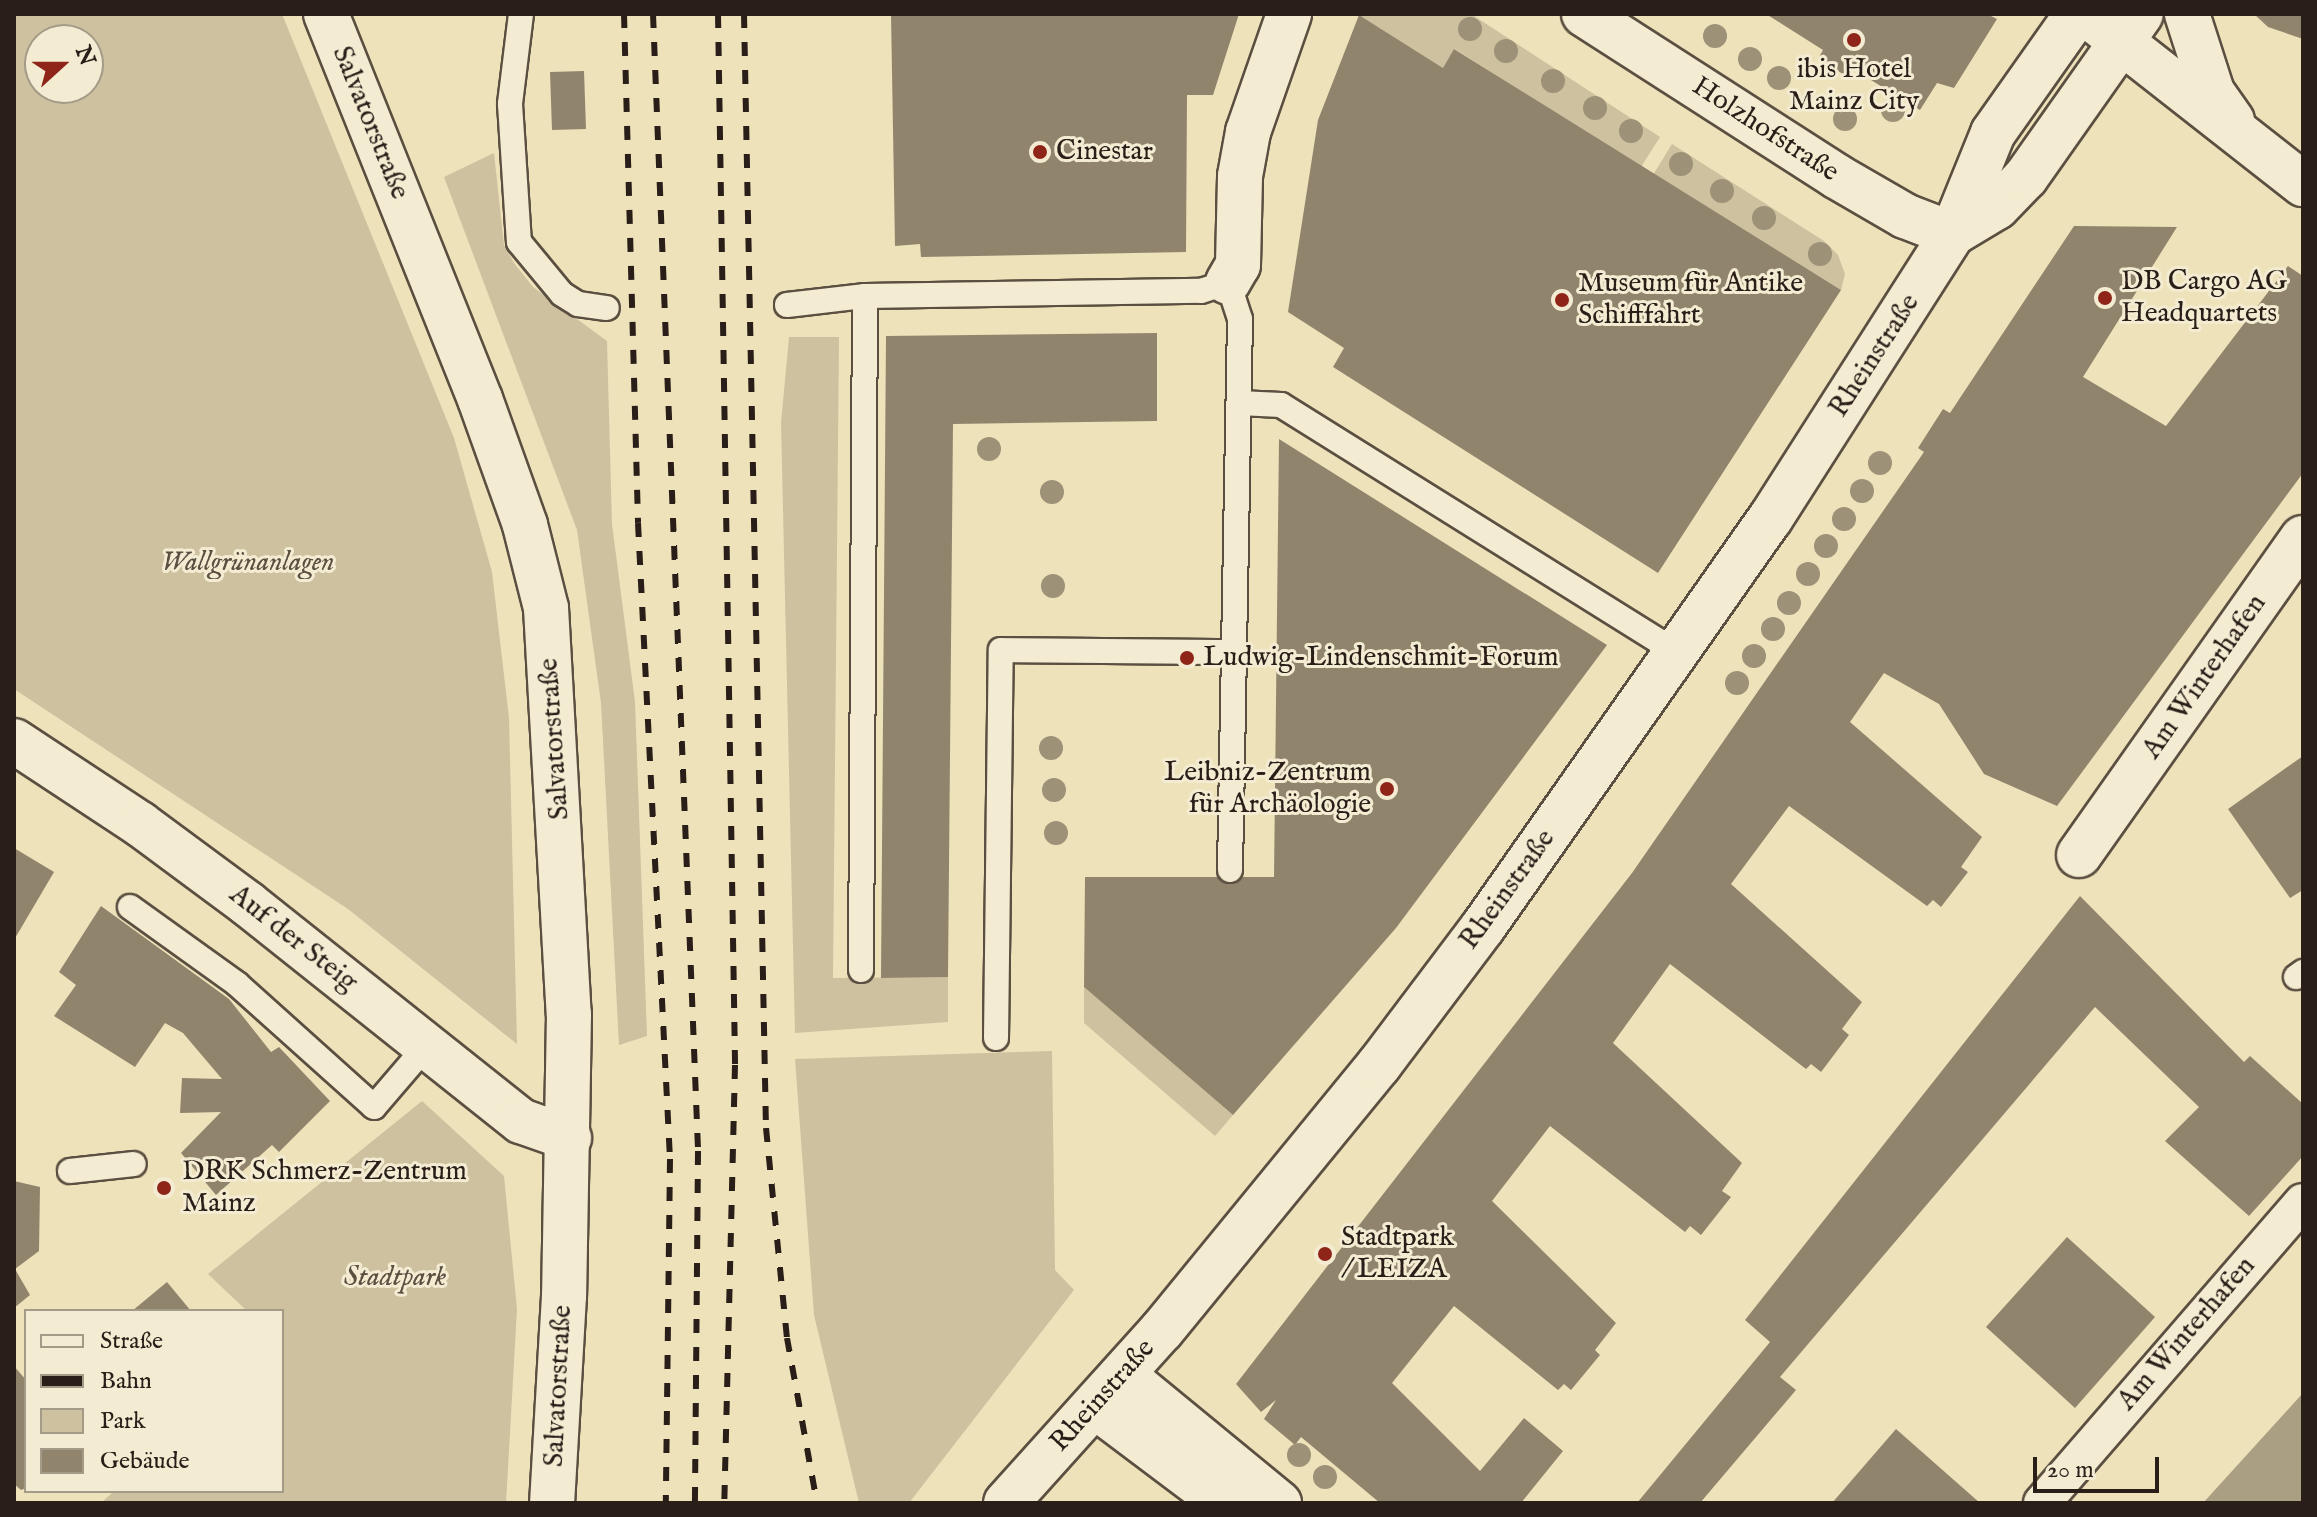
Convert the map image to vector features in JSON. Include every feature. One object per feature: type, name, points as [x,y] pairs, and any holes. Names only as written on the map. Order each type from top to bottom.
[{"type":"street","name":"Salvatorstraße","points":[[326,14],[480,399],[525,525],[546,608],[567,919],[569,1138],[552,1503]]},
{"type":"street","points":[[1228,282],[1238,265],[1240,176],[1248,132],[1289,14]]},
{"type":"street","name":"Holzhofstraße","points":[[1584,14],[1836,176],[1905,216],[1952,234]]},
{"type":"street","name":"Rheinstraße","points":[[1006,1503],[1109,1391],[1379,1065],[1678,653],[1952,234],[1993,133],[2077,14]]},
{"type":"street","points":[[2086,14],[2130,28],[2248,143],[2303,184]]},
{"type":"street","points":[[2187,14],[2212,92],[2248,143]]},
{"type":"street","name":"Rheinstraße","points":[[1952,234],[1997,207],[2026,177],[2130,28]]},
{"type":"street","name":"Am Winterhafen","points":[[2079,855],[2303,538]]},
{"type":"street","name":"Auf der Steig","points":[[14,741],[140,824],[428,1044],[521,1121],[569,1138]]},
{"type":"street","name":"Am Winterhafen","points":[[2042,1503],[2303,1202]]},
{"type":"street","points":[[1109,1391],[1224,1503]]},
{"type":"street","points":[[1109,1391],[1279,1503]]},
{"type":"lane","points":[[521,14],[510,104],[519,242],[562,294],[578,304],[607,308]]},
{"type":"lane","points":[[787,305],[865,296],[1201,291],[1228,282],[1240,319],[1230,870]]},
{"type":"lane","points":[[861,970],[865,296]]},
{"type":"lane","points":[[1239,403],[1281,405],[1678,653]]},
{"type":"lane","points":[[996,1038],[1001,650],[1234,652]]},
{"type":"lane","points":[[130,907],[237,984],[374,1107],[428,1044]]},
{"type":"lane","points":[[70,1171],[134,1164]]},
{"type":"green space","name":"Wallgrünanlagen","points":[[14,14],[282,14],[454,438],[492,572],[509,718],[517,1044],[348,909],[14,689]]},
{"type":"green space","points":[[1471,14],[1660,137],[1641,167],[1455,49],[1443,68],[1359,15]]},
{"type":"green space","points":[[1672,144],[1824,241],[1838,255],[1845,274],[1841,290],[1653,175]]},
{"type":"green space","points":[[494,153],[504,245],[514,263],[533,287],[607,341],[612,524],[635,702],[647,1036],[619,1045],[601,703],[577,530],[444,177]]},
{"type":"green space","points":[[789,337],[839,337],[833,978],[948,977],[948,1022],[795,1033],[781,423]]},
{"type":"green space","points":[[1084,987],[1233,1115],[1215,1136],[1084,1023]]},
{"type":"green space","points":[[1052,1051],[1055,1270],[1074,1290],[909,1503],[859,1503],[814,1315],[795,1059]]},
{"type":"green space","name":"Stadtpark","points":[[422,1101],[504,1176],[517,1309],[506,1503],[101,1503],[112,1493],[284,1493],[284,1309],[245,1309],[208,1274]]},
{"type":"shaded area","points":[[2303,1393],[2303,1503],[2203,1503]]},
{"type":"building","name":"Cinestar","points":[[891,14],[1239,14],[1213,95],[1187,95],[1186,252],[921,257],[920,244],[895,246]]},
{"type":"building","points":[[1766,14],[1987,14],[1997,19],[1954,88],[1937,83],[1920,110],[1853,69],[1848,77],[1818,59],[1823,50]]},
{"type":"building","points":[[2254,14],[2303,14],[2303,39],[2268,27]]},
{"type":"building","name":"Museum für Antike Schifffahrt","points":[[1359,15],[1443,68],[1454,49],[1841,290],[1658,573],[1333,367],[1344,348],[1288,312],[1318,120]]},
{"type":"building","points":[[584,71],[586,129],[552,130],[550,72]]},
{"type":"building","points":[[2074,226],[2177,227],[2083,377],[2166,426],[2288,266],[2303,276],[2303,473],[2057,806],[1984,774],[1939,704],[1884,673],[1850,722],[1982,837],[1961,867],[1968,872],[1941,907],[1933,900],[1927,906],[1789,806],[1731,884],[1862,1002],[1842,1029],[1849,1035],[1821,1072],[1811,1064],[1806,1069],[1670,964],[1613,1043],[1742,1163],[1722,1191],[1731,1197],[1701,1235],[1690,1226],[1685,1232],[1550,1126],[1492,1201],[1616,1323],[1595,1350],[1600,1355],[1571,1390],[1564,1384],[1558,1390],[1454,1306],[1392,1383],[1480,1471],[1524,1418],[1563,1451],[1521,1503],[1380,1503],[1301,1437],[1295,1445],[1264,1419],[1276,1400],[1261,1412],[1236,1384],[1632,873],[1924,452],[1918,448],[1943,409],[1950,413]]},
{"type":"building","points":[[1157,333],[1157,421],[953,424],[948,977],[881,978],[886,336]]},
{"type":"building","name":"Leibniz-Zentrum für Archäologie","points":[[1279,439],[1607,645],[1396,928],[1233,1115],[1084,987],[1085,877],[1274,877]]},
{"type":"building","points":[[2303,756],[2303,890],[2290,898],[2228,809]]},
{"type":"building","points":[[14,848],[54,872],[14,940]]},
{"type":"building","points":[[2080,896],[2244,1062],[2250,1056],[2303,1104],[2303,1156],[2249,1216],[2165,1141],[2199,1107],[2095,1007],[1780,1377],[1796,1390],[1700,1503],[1637,1503],[1770,1342],[1745,1320]]},
{"type":"building","points":[[101,906],[229,999],[271,1052],[279,1047],[330,1101],[279,1152],[272,1145],[216,1195],[181,1153],[221,1112],[180,1113],[182,1078],[222,1079],[183,1033],[165,1023],[135,1067],[54,1016],[76,985],[59,972]]},
{"type":"building","points":[[14,1181],[40,1187],[39,1251],[15,1269],[30,1295],[14,1308]]},
{"type":"building","points":[[2067,1237],[2155,1317],[2075,1408],[1986,1327]]},
{"type":"building","points":[[167,1282],[189,1309],[134,1309]]},
{"type":"building","points":[[14,1366],[24,1378],[24,1489],[14,1484]]},
{"type":"building","points":[[1896,1429],[1980,1503],[1832,1503]]},
{"type":"railway","points":[[624,14],[638,523],[670,1159],[666,1503]]},
{"type":"railway","points":[[653,14],[698,1151],[695,1503]]},
{"type":"railway","points":[[718,14],[735,1065],[724,1503]]},
{"type":"railway","points":[[744,14],[766,1128],[787,1338],[817,1503]]},
{"type":"place","name":"ibis Hotel Mainz City","points":[[1854,40]]},
{"type":"place","name":"Cinestar","points":[[1040,152]]},
{"type":"place","name":"DB Cargo AG Headquartets","points":[[2105,298]]},
{"type":"place","name":"Museum für Antike Schifffahrt","points":[[1562,300]]},
{"type":"place","name":"Ludwig-Lindenschmit-Forum","points":[[1187,658]]},
{"type":"place","name":"Leibniz-Zentrum für Archäologie","points":[[1387,789]]},
{"type":"place","name":"DRK Schmerz-Zentrum Mainz","points":[[164,1188]]},
{"type":"place","name":"Stadtpark / LEIZA","points":[[1325,1254]]}]
